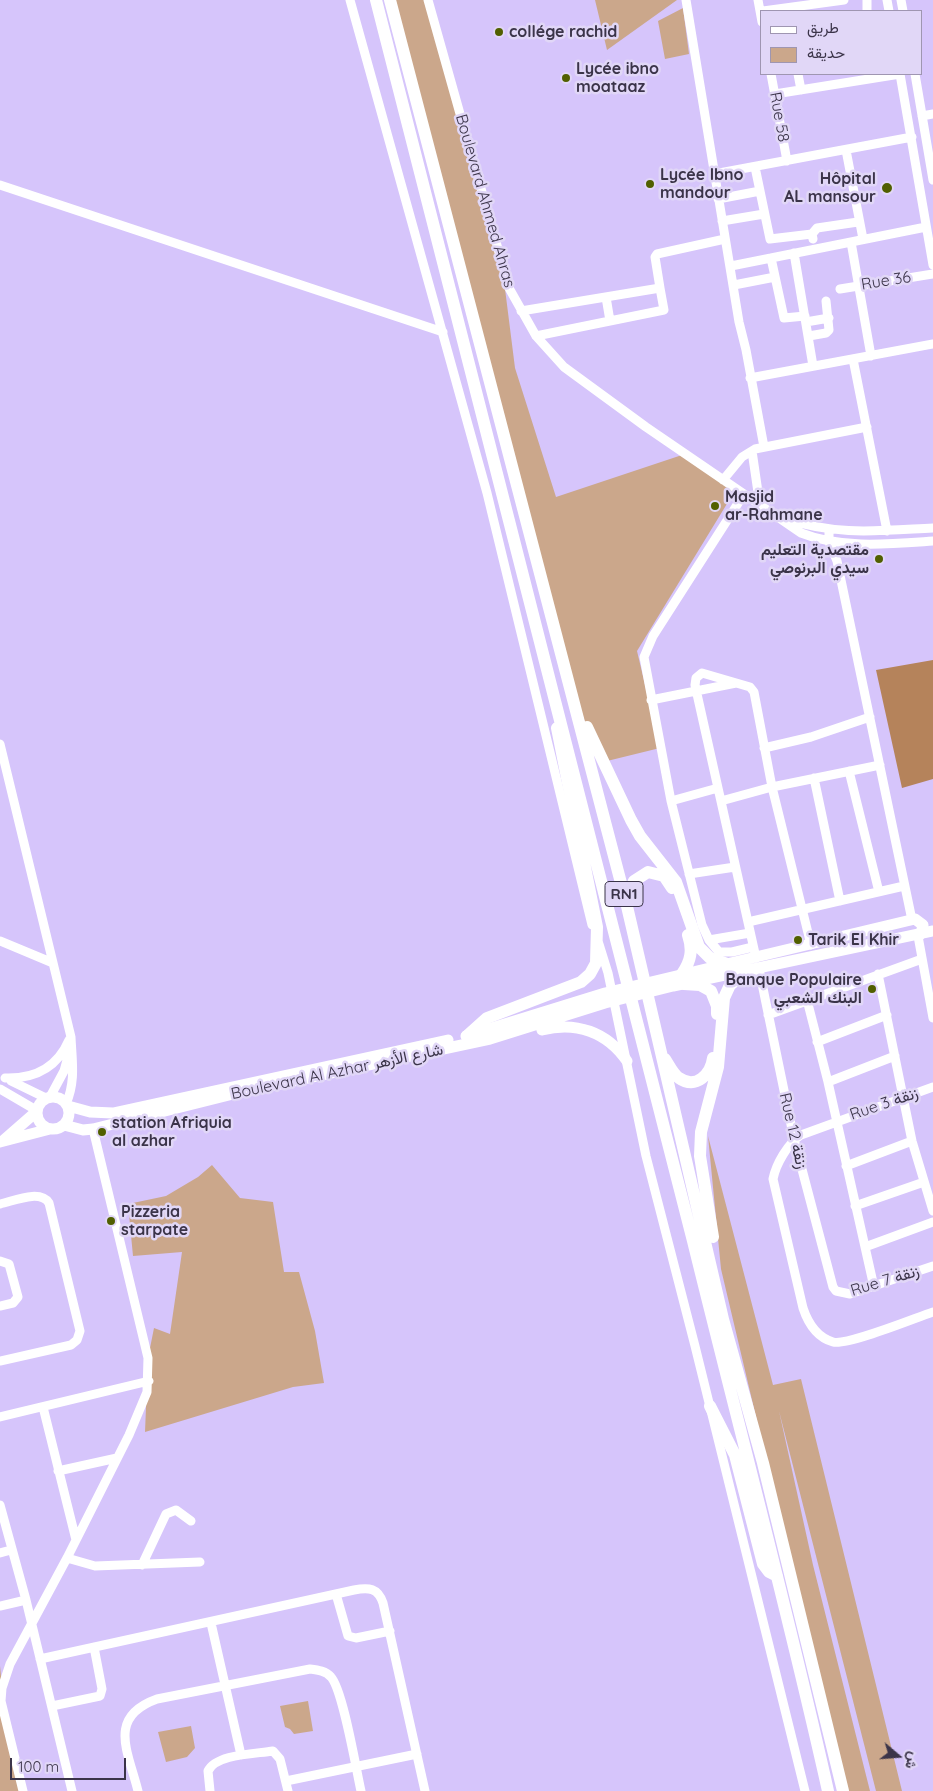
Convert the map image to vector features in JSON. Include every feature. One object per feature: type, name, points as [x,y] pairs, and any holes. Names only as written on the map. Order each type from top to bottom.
[{"type":"highway","name":"RN1","points":[[376,0],[556,695],[828,1791]]},
{"type":"highway","name":"RN1","points":[[390,0],[626,902],[659,1050],[695,1191],[723,1319],[763,1463],[843,1791]]},
{"type":"highway","points":[[548,604],[588,729],[631,820],[640,836],[676,882],[699,947],[710,958],[728,969]]},
{"type":"highway","points":[[467,1036],[476,1026],[494,1015],[580,982],[593,970],[596,962],[595,917],[560,748],[556,715],[556,695]]},
{"type":"highway","points":[[626,902],[634,881],[640,875],[656,872],[670,882],[690,942],[690,959],[677,980],[706,987],[715,995],[717,1006],[711,1069],[706,1076],[698,1081],[688,1082],[679,1078],[659,1050]]},
{"type":"highway","points":[[723,1319],[700,1156],[701,1132],[718,1066],[724,998],[730,985],[753,961]]},
{"type":"highway","points":[[710,1406],[735,1455],[764,1564],[768,1572],[776,1576]]},
{"type":"main road","points":[[606,997],[728,969],[810,945],[933,917]]},
{"type":"main road","points":[[913,921],[908,927],[916,935]]},
{"type":"main road","points":[[728,969],[753,961],[933,931]]},
{"type":"main road","name":"Boulevard Al Azhar شارع الأزهر","points":[[67,1105],[90,1112],[113,1114],[253,1081],[467,1036],[606,997]]},
{"type":"main road","name":"Boulevard Al Azhar شارع الأزهر","points":[[64,1125],[83,1130],[93,1129],[227,1095],[490,1040],[606,997]]},
{"type":"main road","points":[[447,1048],[478,1046],[555,1027],[574,1027],[592,1032],[608,1040],[627,1061]]},
{"type":"main road","points":[[48,1097],[59,1098],[67,1105],[69,1116],[64,1125],[0,1142],[19,1129],[36,1111],[38,1105],[48,1097]]},
{"type":"main road","points":[[36,1111],[41,1125],[50,1130]]},
{"type":"street","points":[[350,0],[487,493],[583,894],[608,973],[646,1156],[710,1406],[804,1791]]},
{"type":"street","name":"Boulevard Ahmed Ahras","points":[[428,0],[509,288],[536,336],[564,367],[646,427],[801,533],[829,542],[933,540]]},
{"type":"street","points":[[686,0],[718,199],[764,447]]},
{"type":"street","points":[[769,10],[844,0]]},
{"type":"street","name":"Rue 58","points":[[771,75],[786,161]]},
{"type":"street","points":[[798,75],[801,90]]},
{"type":"street","points":[[775,94],[853,78],[888,75]]},
{"type":"street","points":[[900,75],[933,265]]},
{"type":"street","points":[[915,75],[933,180]]},
{"type":"street","points":[[922,116],[933,114]]},
{"type":"street","points":[[714,174],[912,137]]},
{"type":"street","points":[[846,150],[858,222],[863,239]]},
{"type":"street","points":[[756,167],[769,237],[772,240],[812,234]]},
{"type":"street","points":[[0,185],[443,332]]},
{"type":"street","points":[[718,199],[760,191]]},
{"type":"street","points":[[722,221],[764,214]]},
{"type":"street","points":[[815,248],[812,234],[816,228],[858,222]]},
{"type":"street","points":[[731,266],[926,227]]},
{"type":"street","points":[[536,336],[664,310],[655,257],[657,254],[725,239]]},
{"type":"street","points":[[851,242],[871,356]]},
{"type":"street","points":[[794,254],[813,366]]},
{"type":"street","points":[[771,258],[784,318],[829,318]]},
{"type":"street","name":"Rue 36","points":[[840,289],[933,274]]},
{"type":"street","points":[[734,285],[775,277]]},
{"type":"street","points":[[521,311],[660,288]]},
{"type":"street","points":[[606,297],[610,321]]},
{"type":"street","points":[[809,336],[826,333],[829,330],[826,302]]},
{"type":"street","points":[[750,378],[933,344]]},
{"type":"street","points":[[853,359],[887,530]]},
{"type":"street","points":[[724,480],[742,457],[752,451],[867,427]]},
{"type":"street","points":[[752,451],[760,506]]},
{"type":"street","points":[[744,494],[648,644],[644,657],[671,801],[702,925],[709,940],[722,952],[753,961]]},
{"type":"street","name":"Boulevard Ahmed Ahras","points":[[778,517],[840,532],[933,528]]},
{"type":"street","points":[[829,530],[829,542],[837,562],[904,886],[913,921]]},
{"type":"street","points":[[837,562],[840,532]]},
{"type":"street","points":[[696,692],[696,678],[702,673],[750,687],[754,692],[772,788],[810,945]]},
{"type":"street","points":[[651,700],[737,683]]},
{"type":"street","name":"Rue 12 زنقة","points":[[696,692],[748,922],[753,961],[768,1015],[794,1139],[831,1282],[836,1292]]},
{"type":"street","points":[[764,748],[811,737],[870,716]]},
{"type":"street","points":[[0,744],[4,777],[53,963],[71,1040],[73,1086],[67,1105]]},
{"type":"street","points":[[721,801],[849,770],[880,765]]},
{"type":"street","points":[[849,770],[879,892]]},
{"type":"street","points":[[814,778],[840,901]]},
{"type":"street","points":[[671,801],[718,788]]},
{"type":"street","points":[[690,874],[736,867]]},
{"type":"street","points":[[748,922],[904,886]]},
{"type":"street","points":[[709,940],[750,932]]},
{"type":"street","points":[[916,935],[933,1018]]},
{"type":"street","points":[[0,941],[53,963]]},
{"type":"street","points":[[768,1015],[922,959]]},
{"type":"street","points":[[878,974],[912,1142],[933,1211]]},
{"type":"street","points":[[806,1000],[828,1082],[835,1121],[874,1287]]},
{"type":"street","points":[[816,1042],[887,1015]]},
{"type":"street","points":[[3,1077],[33,1076],[45,1070],[65,1050],[71,1040]]},
{"type":"street","points":[[3,1077],[48,1097],[64,1071],[71,1040]]},
{"type":"street","points":[[828,1082],[895,1056]]},
{"type":"street","name":"Rue 3 زنقة","points":[[794,1139],[808,1130],[933,1087]]},
{"type":"street","points":[[0,1089],[36,1111]]},
{"type":"street","points":[[23,1791],[1,1701],[2,1688],[10,1664],[68,1558],[117,1458],[144,1401],[149,1380],[148,1358],[93,1129]]},
{"type":"street","points":[[794,1139],[775,1170],[773,1179],[803,1308],[811,1327],[820,1335],[840,1343],[933,1312]]},
{"type":"street","points":[[846,1166],[912,1142]]},
{"type":"street","points":[[856,1206],[924,1182]]},
{"type":"street","points":[[0,1204],[36,1196],[43,1197],[49,1203],[80,1331],[77,1340],[71,1345],[0,1361]]},
{"type":"street","points":[[864,1247],[933,1222]]},
{"type":"street","points":[[0,1261],[9,1264],[18,1297],[12,1303],[0,1306]]},
{"type":"street","name":"Rue 7 زنقة","points":[[836,1292],[850,1294],[933,1266]]},
{"type":"street","points":[[0,1417],[149,1380]]},
{"type":"street","points":[[42,1407],[76,1540]]},
{"type":"street","points":[[58,1471],[117,1458]]},
{"type":"street","points":[[0,1505],[26,1600],[72,1791]]},
{"type":"street","points":[[142,1564],[166,1514],[176,1510],[191,1521]]},
{"type":"street","points":[[0,1553],[11,1550]]},
{"type":"street","points":[[68,1558],[95,1566],[200,1562]]},
{"type":"street","points":[[40,1660],[364,1588],[376,1591],[383,1603],[390,1630],[425,1791]]},
{"type":"street","points":[[336,1594],[348,1636],[356,1638],[390,1630]]},
{"type":"street","points":[[0,1606],[26,1600]]},
{"type":"street","points":[[211,1623],[241,1755]]},
{"type":"street","points":[[52,1706],[100,1696],[102,1689],[94,1647]]},
{"type":"street","points":[[0,1666],[10,1664]]},
{"type":"street","points":[[138,1791],[124,1733],[128,1717],[143,1704],[157,1698],[310,1669],[327,1673],[333,1679],[344,1714],[361,1791]]},
{"type":"street","points":[[210,1791],[207,1776],[210,1768],[222,1760],[241,1755],[275,1752],[280,1759],[288,1791]]},
{"type":"street","points":[[286,1781],[417,1754]]},
{"type":"green space","points":[[390,0],[429,0],[503,273],[515,368],[556,497],[685,454],[736,489],[637,651],[660,748],[603,762],[587,729],[548,603]]},
{"type":"green space","points":[[595,0],[677,0],[607,50]]},
{"type":"green space","points":[[683,8],[689,54],[665,59],[658,21]]},
{"type":"green space","points":[[708,1136],[773,1385],[801,1379],[902,1791],[876,1791],[779,1411],[813,1565],[870,1791],[848,1791],[792,1569],[721,1269]]},
{"type":"green space","points":[[212,1165],[240,1198],[273,1202],[284,1272],[299,1272],[315,1331],[324,1383],[293,1387],[145,1432],[148,1358],[154,1328],[170,1334],[182,1252],[133,1256],[128,1204],[166,1196],[198,1177]]},
{"type":"green space","points":[[0,1666],[3,1694],[25,1791],[0,1791]]},
{"type":"green space","points":[[308,1701],[313,1731],[294,1734],[285,1727],[280,1706]]},
{"type":"green space","points":[[191,1726],[195,1748],[187,1757],[166,1762],[158,1732]]},
{"type":"shaded area","points":[[933,660],[933,779],[902,788],[876,670]]},
{"type":"place","name":"collége rachid","points":[[499,32]]},
{"type":"place","name":"Lycée ibno moataaz","points":[[566,78]]},
{"type":"place","name":"Lycée Ibno mandour","points":[[650,184]]},
{"type":"place","name":"Hôpital AL mansour","points":[[887,188]]},
{"type":"place","name":"Masjid ar-Rahmane","points":[[715,506]]},
{"type":"place","name":"مقتصدية التعليم سيدي البرنوصي","points":[[879,559]]},
{"type":"place","name":"Tarik El Khir","points":[[798,940]]},
{"type":"place","name":"Banque Populaire البنك الشعبي","points":[[872,989]]},
{"type":"place","name":"station Afriquia al azhar","points":[[102,1132]]},
{"type":"place","name":"Pizzeria starpate","points":[[111,1221]]}]
